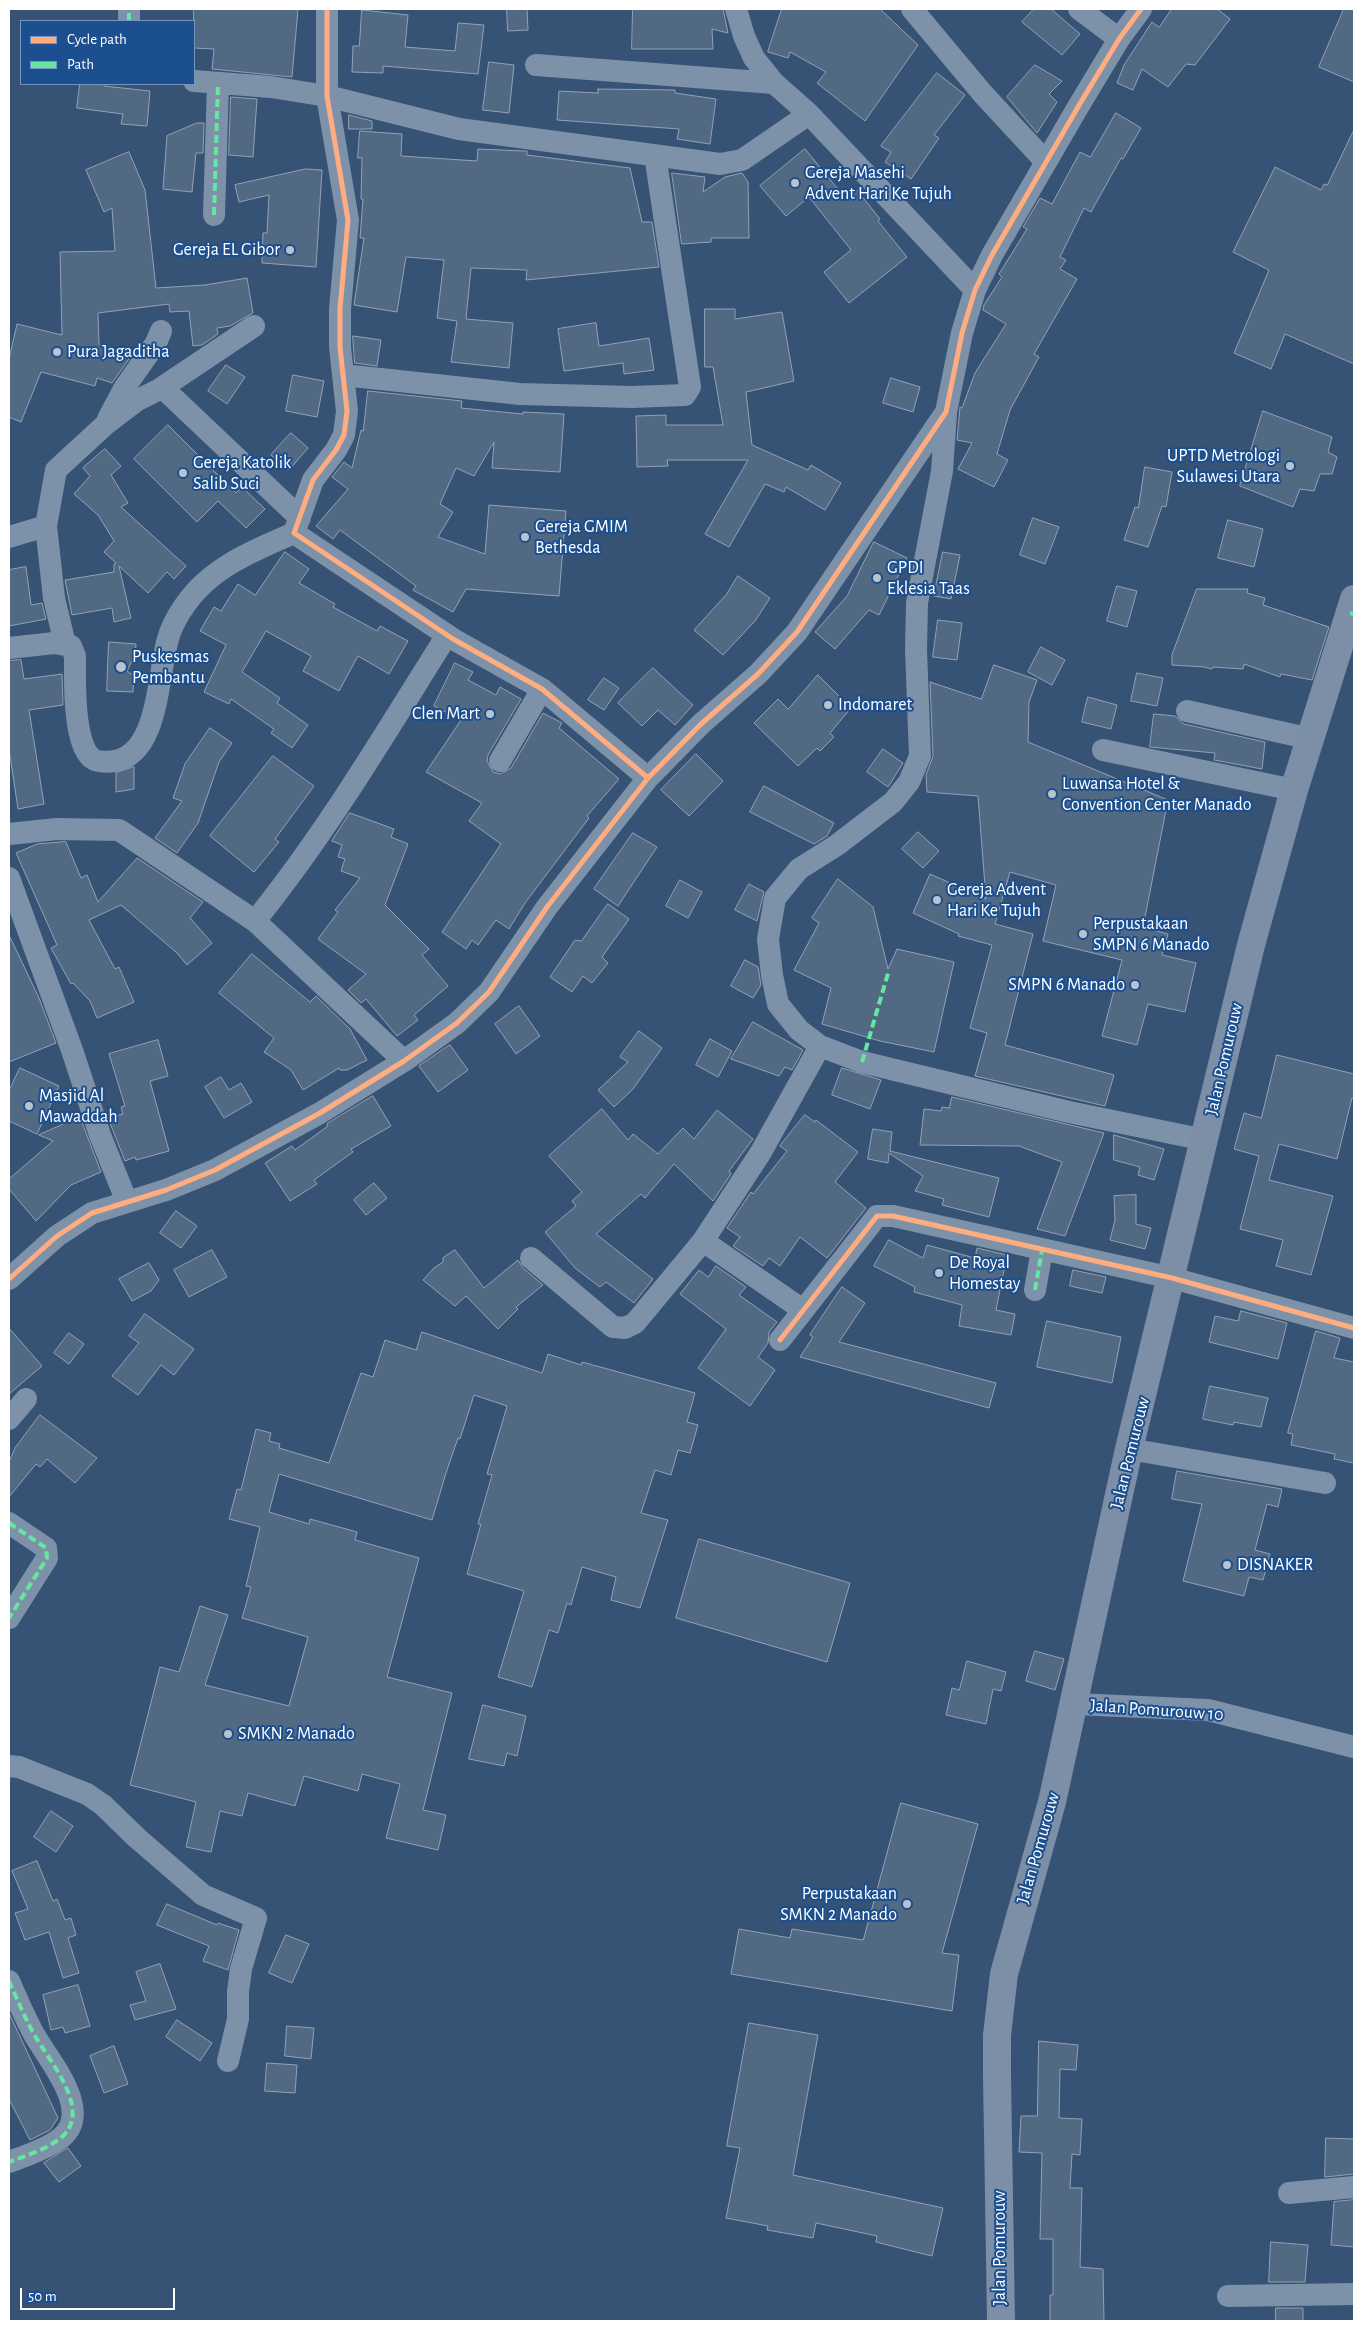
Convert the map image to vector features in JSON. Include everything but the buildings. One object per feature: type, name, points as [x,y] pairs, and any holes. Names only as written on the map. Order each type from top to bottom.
[{"type":"main road","name":"Jalan Pomurouw","points":[[1001,2321],[997,2035],[1004,1974],[1052,1802],[1130,1449],[1251,945],[1294,790],[1353,609]]},
{"type":"street","points":[[9,648],[34,644],[64,644],[71,646],[75,656],[78,720],[83,747],[94,760],[107,762],[128,758],[139,749],[143,740],[157,698],[168,637],[186,604],[217,572],[297,526],[313,480],[336,450],[344,435],[347,411],[343,375],[340,309],[348,220],[327,96],[327,9]]},
{"type":"street","points":[[736,9],[744,36],[754,58],[774,83],[809,114],[975,290]]},
{"type":"street","points":[[912,9],[984,94],[1046,162]]},
{"type":"street","points":[[1079,9],[1119,39]]},
{"type":"street","points":[[1141,9],[1119,39],[992,255],[975,290],[962,333],[946,412],[942,471],[918,603],[916,650],[920,756],[910,782],[892,802],[837,845],[799,869],[775,898],[768,939],[772,975],[778,1004],[799,1030],[820,1046],[862,1062],[936,1081],[1205,1140]]},
{"type":"street","points":[[536,65],[774,83]]},
{"type":"street","points":[[195,81],[271,87],[327,96],[459,129],[720,164],[742,160],[809,114]]},
{"type":"street","points":[[214,215],[218,83]]},
{"type":"street","points":[[343,375],[520,394],[679,397],[688,392],[689,378],[655,155]]},
{"type":"street","points":[[64,644],[54,598],[46,526],[56,470],[106,424],[136,401],[160,389],[254,326]]},
{"type":"street","points":[[106,424],[125,387],[156,343],[161,331]]},
{"type":"street","points":[[160,389],[166,390],[297,526],[454,640],[542,689],[648,778]]},
{"type":"street","points":[[9,1280],[57,1236],[92,1213],[166,1190],[223,1166],[320,1113],[404,1061],[457,1023],[489,992],[547,907],[648,778],[701,724],[758,674],[797,632],[946,412]]},
{"type":"street","points":[[9,537],[46,526]]},
{"type":"street","points":[[262,927],[283,887],[454,640]]},
{"type":"street","points":[[500,761],[542,689]]},
{"type":"street","points":[[1187,711],[1311,739]]},
{"type":"street","points":[[1103,750],[1294,790]]},
{"type":"street","points":[[9,834],[57,829],[119,830],[128,834],[262,927],[404,1061]]},
{"type":"street","points":[[9,878],[72,1050],[100,1135],[127,1202]]},
{"type":"street","points":[[531,1258],[613,1327],[624,1328],[635,1323],[703,1240],[761,1152],[820,1046]]},
{"type":"street","points":[[780,1340],[877,1216],[893,1216],[1172,1278],[1354,1328]]},
{"type":"street","points":[[703,1240],[804,1310]]},
{"type":"street","points":[[1035,1290],[1042,1250]]},
{"type":"street","points":[[9,1419],[26,1399]]},
{"type":"street","points":[[1130,1449],[1325,1483]]},
{"type":"street","points":[[9,1522],[46,1548],[47,1558],[9,1618]]},
{"type":"street","name":"Jalan Pomurouw 10","points":[[1075,1704],[1208,1710],[1354,1747]]},
{"type":"street","points":[[9,1766],[20,1767],[87,1794],[103,1805],[137,1838],[203,1895],[256,1918],[241,1969],[238,1992],[238,2019],[228,2061]]},
{"type":"street","points":[[9,1981],[35,2036],[60,2073],[71,2102],[71,2123],[59,2140],[9,2162]]},
{"type":"street","points":[[1289,2193],[1354,2187]]},
{"type":"street","points":[[1228,2296],[1354,2294]]},
{"type":"marked path","points":[[129,9],[129,20]]},
{"type":"marked path","points":[[214,215],[218,83]]},
{"type":"marked path","points":[[1350,613],[1354,614]]},
{"type":"marked path","points":[[862,1062],[889,970]]},
{"type":"marked path","points":[[1035,1290],[1042,1250]]},
{"type":"marked path","points":[[9,1523],[46,1548],[47,1558],[9,1618]]},
{"type":"marked path","points":[[9,1981],[31,2029],[59,2073],[71,2103],[73,2116],[69,2129],[53,2144],[9,2162]]},
{"type":"cycle path","points":[[327,9],[327,96],[348,220],[340,309],[340,347],[347,411],[344,435],[336,450],[313,480],[294,533],[453,639],[542,689],[648,778]]},
{"type":"cycle path","points":[[9,1279],[57,1236],[92,1213],[166,1190],[215,1170],[320,1113],[404,1061],[457,1023],[489,992],[547,907],[648,778],[701,724],[758,674],[797,632],[946,412],[962,333],[975,290],[992,255],[1078,107],[1119,39],[1141,9]]},
{"type":"cycle path","points":[[780,1340],[877,1216],[893,1216],[1172,1278],[1354,1328]]},
{"type":"place","name":"Gereja Masehi Advent Hari Ke Tujuh","points":[[795,183]]},
{"type":"place","name":"Gereja EL Gibor","points":[[290,250]]},
{"type":"place","name":"Pura Jagaditha","points":[[57,352]]},
{"type":"place","name":"UPTD Metrologi Sulawesi Utara","points":[[1290,466]]},
{"type":"place","name":"Gereja Katolik Salib Suci","points":[[183,473]]},
{"type":"place","name":"Gereja GMIM Bethesda","points":[[525,537]]},
{"type":"place","name":"GPDI Eklesia Taas","points":[[877,578]]},
{"type":"place","name":"Puskesmas Pembantu","points":[[121,667]]},
{"type":"place","name":"Indomaret","points":[[828,705]]},
{"type":"place","name":"Clen Mart","points":[[490,714]]},
{"type":"place","name":"Luwansa Hotel & Convention Center Manado","points":[[1052,794]]},
{"type":"place","name":"Gereja Advent Hari Ke Tujuh","points":[[937,900]]},
{"type":"place","name":"Perpustakaan SMPN 6 Manado","points":[[1083,934]]},
{"type":"place","name":"SMPN 6 Manado","points":[[1135,985]]},
{"type":"place","name":"Masjid Al Mawaddah","points":[[29,1106]]},
{"type":"place","name":"De Royal Homestay","points":[[939,1273]]},
{"type":"place","name":"DISNAKER","points":[[1227,1565]]},
{"type":"place","name":"SMKN 2 Manado","points":[[228,1734]]},
{"type":"place","name":"Perpustakaan SMKN 2 Manado","points":[[907,1904]]}]
